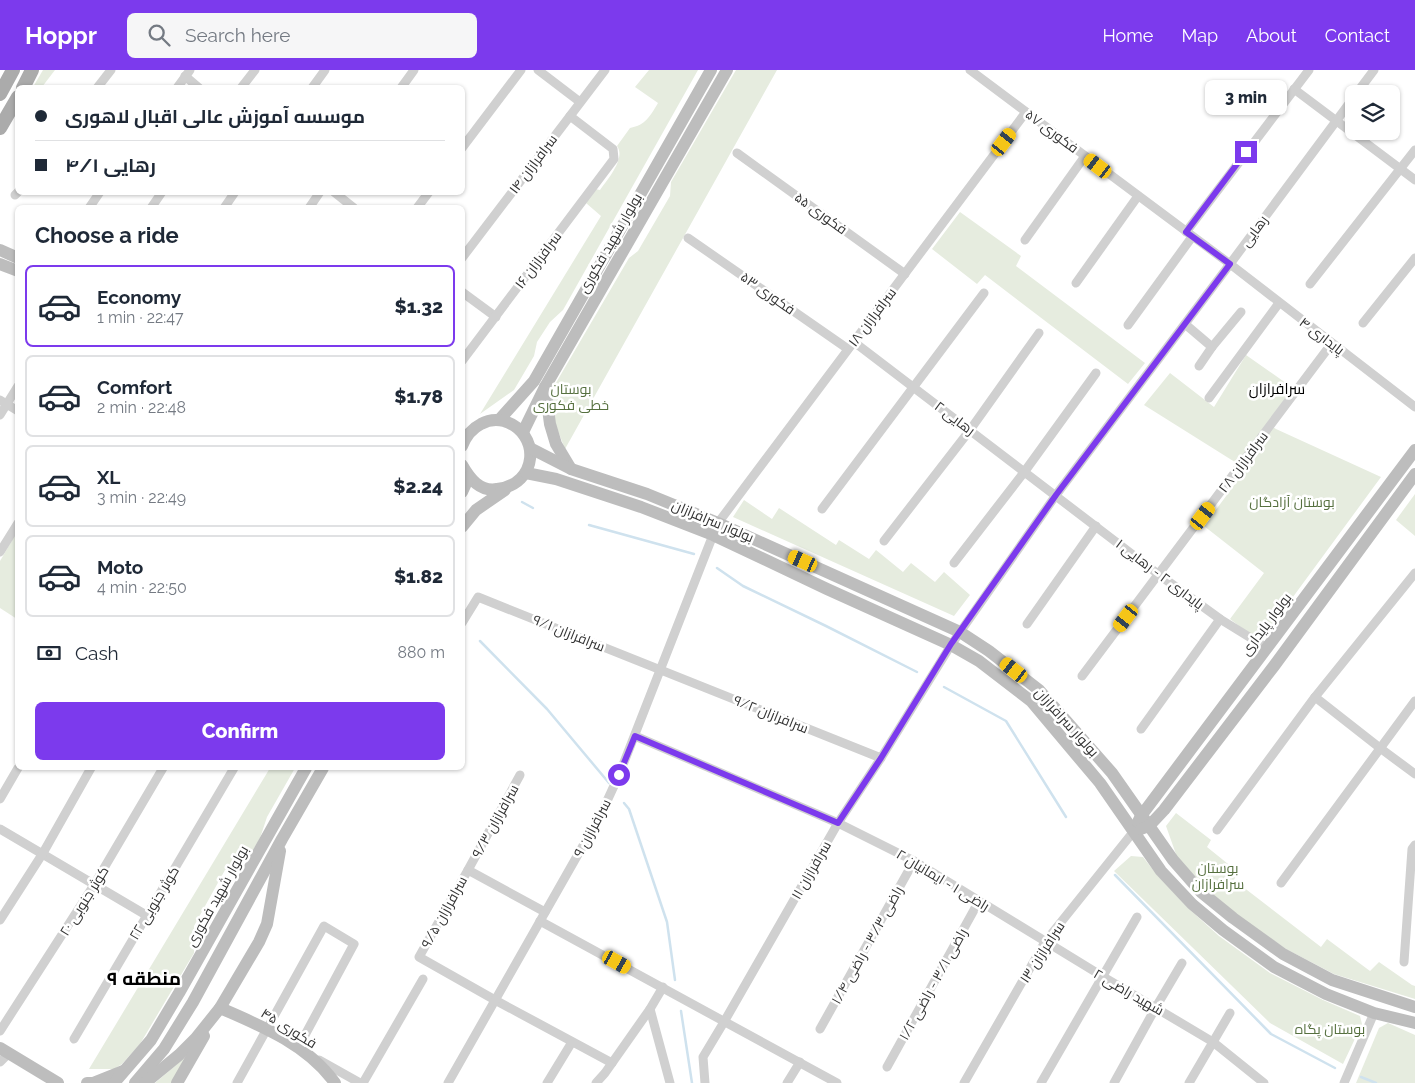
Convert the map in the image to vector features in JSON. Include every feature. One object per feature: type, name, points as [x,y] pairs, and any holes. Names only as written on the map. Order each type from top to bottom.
[{"type":"main road","points":[[0,94],[13,70]]},
{"type":"main road","points":[[24,85],[32,70]]},
{"type":"main road","name":"بولوار شهید فکوری","points":[[499,420],[534,382],[711,70]]},
{"type":"main road","name":"بولوار شهید فکوری","points":[[523,432],[545,387],[727,70]]},
{"type":"main road","points":[[0,128],[15,102]]},
{"type":"main road","points":[[0,250],[15,257]]},
{"type":"main road","points":[[0,264],[15,270]]},
{"type":"main road","points":[[545,387],[550,424],[556,444],[571,469]]},
{"type":"main road","points":[[465,523],[476,510],[519,481],[526,473],[531,458],[530,448],[523,432],[512,424],[499,420],[486,421],[468,428]]},
{"type":"main road","name":"بولوار سرافرازان","points":[[530,448],[571,469],[647,494],[718,523],[960,632],[989,651],[1039,690],[1112,773],[1173,860],[1201,892],[1283,954],[1332,980],[1415,1007]]},
{"type":"main road","name":"بولوار پایداری","points":[[1145,821],[1267,648],[1415,450]]},
{"type":"main road","points":[[465,470],[469,477],[480,486],[493,490],[506,488]]},
{"type":"main road","name":"بولوار سرافرازان","points":[[526,473],[556,479],[641,507],[713,535],[827,589],[951,644],[979,662],[1031,701],[1100,782],[1161,871],[1192,904],[1223,930],[1274,968],[1326,994],[1374,1012],[1415,1023]]},
{"type":"main road","points":[[1134,831],[1145,821],[1164,810],[1274,666],[1415,474]]},
{"type":"main road","points":[[465,486],[469,477]]},
{"type":"main road","name":"بولوار شهید فکوری","points":[[114,1083],[151,1040],[180,993],[305,770]]},
{"type":"main road","points":[[135,1083],[164,1049],[193,1002],[322,770]]},
{"type":"main road","points":[[177,1083],[259,942],[267,924],[282,839]]},
{"type":"main road","points":[[145,1083],[196,1038],[220,1008]]},
{"type":"main road","name":"فکوری ۴۵","points":[[220,1008],[266,1028],[301,1050],[330,1076],[335,1083]]},
{"type":"main road","points":[[3,1055],[58,1083]]},
{"type":"main road","points":[[86,1083],[93,1083],[125,1070]]},
{"type":"street","points":[[99,85],[111,70]]},
{"type":"street","points":[[243,85],[255,70]]},
{"type":"street","points":[[314,85],[325,70]]},
{"type":"street","points":[[403,85],[414,70]]},
{"type":"street","points":[[465,144],[522,70]]},
{"type":"street","points":[[538,70],[580,102]]},
{"type":"street","name":"سرافرازان ۱۴","points":[[465,254],[604,70]]},
{"type":"street","name":"فکوری ۵۷","points":[[970,70],[1230,264]]},
{"type":"street","points":[[1128,325],[1189,234],[1309,70]]},
{"type":"street","points":[[1363,85],[1374,70]]},
{"type":"street","points":[[179,85],[188,73],[197,85]]},
{"type":"street","points":[[1294,89],[1415,180]]},
{"type":"street","name":"رهایی","points":[[951,644],[1056,495],[1345,108]]},
{"type":"street","name":"سرافرازان ۱۸","points":[[718,523],[1026,112]]},
{"type":"street","name":"سرافرازان ۱۶","points":[[465,357],[614,159],[614,149],[570,116]]},
{"type":"street","points":[[1310,284],[1415,150]]},
{"type":"street","name":"فکوری ۵۵","points":[[737,153],[905,274]]},
{"type":"street","points":[[1025,240],[1085,156]]},
{"type":"street","points":[[338,195],[350,205]]},
{"type":"street","points":[[1076,283],[1138,196]]},
{"type":"street","name":"فکوری ۵۳","points":[[688,238],[851,345]]},
{"type":"street","points":[[1363,323],[1415,258]]},
{"type":"street","name":"پایداری ۴","points":[[1230,264],[1415,407]]},
{"type":"street","points":[[822,509],[984,293]]},
{"type":"street","points":[[465,294],[496,317]]},
{"type":"street","points":[[1209,398],[1279,303]]},
{"type":"street","points":[[1199,366],[1241,312]]},
{"type":"street","points":[[1185,324],[1212,347]]},
{"type":"street","points":[[884,541],[970,430],[1039,334]]},
{"type":"street","name":"سرافرازان ۲۸","points":[[1082,676],[1332,344]]},
{"type":"street","name":"رهایی ۲","points":[[851,345],[914,388],[1056,495]]},
{"type":"street","points":[[954,563],[1096,373]]},
{"type":"street","points":[[0,415],[3,402],[15,389]]},
{"type":"street","points":[[3,402],[15,408]]},
{"type":"street","name":"پایداری ۲ - رهایی ۱","points":[[1056,495],[1220,619],[1267,648]]},
{"type":"street","points":[[1027,624],[1096,526]]},
{"type":"street","points":[[0,552],[15,528]]},
{"type":"street","name":"سرافرازان ۹","points":[[448,1083],[601,814],[635,736],[713,535]]},
{"type":"street","points":[[1217,830],[1314,697],[1415,573]]},
{"type":"street","name":"سرافرازان ۹/۱","points":[[465,618],[478,597],[660,669]]},
{"type":"street","points":[[1141,729],[1220,619]]},
{"type":"street","name":"سرافرازان ۱۱","points":[[705,1083],[702,1057],[838,823],[881,758],[951,644]]},
{"type":"street","name":"سرافرازان ۹/۲","points":[[660,669],[881,758]]},
{"type":"street","points":[[1314,697],[1415,774]]},
{"type":"street","points":[[1281,883],[1415,701]]},
{"type":"street","name":"راضی ۱ - ایمانیان ۲","points":[[635,736],[838,823],[914,861],[1045,942]]},
{"type":"street","points":[[0,799],[17,770]]},
{"type":"street","points":[[0,920],[43,853],[90,770]]},
{"type":"street","name":"کوثر جنوبی ۲۰","points":[[0,1031],[94,886],[162,770]]},
{"type":"street","name":"کوثر جنوبی ۲۲","points":[[74,1039],[233,770]]},
{"type":"street","name":"سرافرازان ۹/۳","points":[[520,775],[468,870],[545,912]]},
{"type":"street","points":[[0,829],[146,915]]},
{"type":"street","name":"سرافرازان ۱۳","points":[[964,1083],[1045,942],[1134,831]]},
{"type":"street","points":[[1404,962],[1412,849],[1415,845]]},
{"type":"street","name":"راضی ۳/۳ - راضی ۱/۴","points":[[820,1029],[914,861]]},
{"type":"street","name":"سرافرازان ۹/۵","points":[[468,870],[419,957],[495,1000]]},
{"type":"street","name":"راضی ۳/۱ - راضی ۱/۲","points":[[887,1067],[979,901]]},
{"type":"street","points":[[1041,1083],[1137,917]]},
{"type":"street","points":[[540,921],[664,987],[836,1083]]},
{"type":"street","points":[[237,1083],[324,926],[354,944],[301,1050],[361,1083],[423,979]]},
{"type":"street","name":"شهید راضی ۲","points":[[1045,942],[1213,1042],[1264,1083]]},
{"type":"street","points":[[1114,1083],[1182,963]]},
{"type":"street","points":[[596,1083],[605,1073],[664,987]]},
{"type":"street","points":[[495,1000],[612,1063]]},
{"type":"street","points":[[650,1009],[670,1083]]},
{"type":"street","points":[[1344,1083],[1374,1012]]},
{"type":"street","points":[[1189,1083],[1230,1013]]},
{"type":"street","points":[[547,1083],[572,1042]]},
{"type":"street","points":[[787,1083],[800,1062]]},
{"type":"green space","points":[[43,70],[55,70],[44,85],[34,85]]},
{"type":"green space","points":[[649,70],[698,70],[563,310],[550,322],[537,342],[534,356],[514,390],[480,414],[601,216],[586,203],[595,189],[600,190],[615,168],[619,156],[617,146],[630,128],[640,125],[647,119],[658,103],[635,87]]},
{"type":"green space","name":"بوستان خطی فکوری","points":[[736,70],[777,70],[565,449],[555,423],[550,393],[629,258],[638,251],[670,196],[671,182]]},
{"type":"green space","points":[[960,212],[1021,256],[1016,266],[1145,363],[1128,384],[985,275],[977,284],[932,249]]},
{"type":"green space","name":"بوستان آزادگان","points":[[1246,355],[1293,388],[1267,423],[1276,429],[1381,477],[1260,642],[1230,619],[1264,573],[1204,526],[1246,469],[1144,405],[1170,373],[1214,407]]},
{"type":"green space","points":[[1415,494],[1415,536],[1396,520]]},
{"type":"green space","points":[[744,500],[772,519],[779,508],[836,545],[839,540],[869,559],[876,550],[903,572],[911,563],[935,582],[944,572],[970,595],[954,616],[733,517]]},
{"type":"green space","points":[[15,535],[15,618],[0,608],[0,561]]},
{"type":"green space","points":[[269,770],[294,770],[267,817],[260,838],[252,852],[225,870],[194,926],[194,953],[140,1044],[122,1064],[114,1069],[89,1069]]},
{"type":"green space","name":"بوستان سرافرازان","points":[[1176,813],[1211,840],[1207,847],[1238,872],[1234,880],[1321,947],[1327,939],[1370,971],[1379,962],[1415,986],[1415,999],[1334,974],[1286,949],[1236,914],[1206,888],[1177,857],[1166,826]]},
{"type":"green space","name":"بوستان پگاه","points":[[1131,856],[1143,857],[1188,908],[1219,936],[1270,973],[1323,1000],[1360,1016],[1362,1024],[1343,1064],[1270,1023],[1114,871]]},
{"type":"green space","name":"بوستان پگاه","points":[[1388,1023],[1415,1035],[1415,1083],[1356,1083],[1379,1028]]},
{"type":"green space","points":[[196,1048],[175,1083],[155,1083]]},
{"type":"waterway","points":[[522,502],[533,508]]},
{"type":"waterway","points":[[589,525],[694,554]]},
{"type":"waterway","points":[[717,568],[743,586],[917,672]]},
{"type":"waterway","points":[[480,641],[547,709],[609,783]]},
{"type":"waterway","points":[[944,687],[1006,721],[1066,817]]},
{"type":"waterway","points":[[624,803],[629,809],[667,922],[675,980]]},
{"type":"waterway","points":[[1115,875],[1271,1034],[1335,1068]]},
{"type":"waterway","points":[[681,1011],[692,1083]]},
{"type":"waterway","points":[[1361,1077],[1376,1083]]},
{"type":"district","name":"سرافرازان","points":[[1277,389]]},
{"type":"district","name":"منطقه ۹","points":[[144,978]]},
{"type":"route","points":[[619,775],[635,736],[838,823],[881,758],[951,644],[1056,495],[1230,264],[1186,232],[1246,152]]}]
